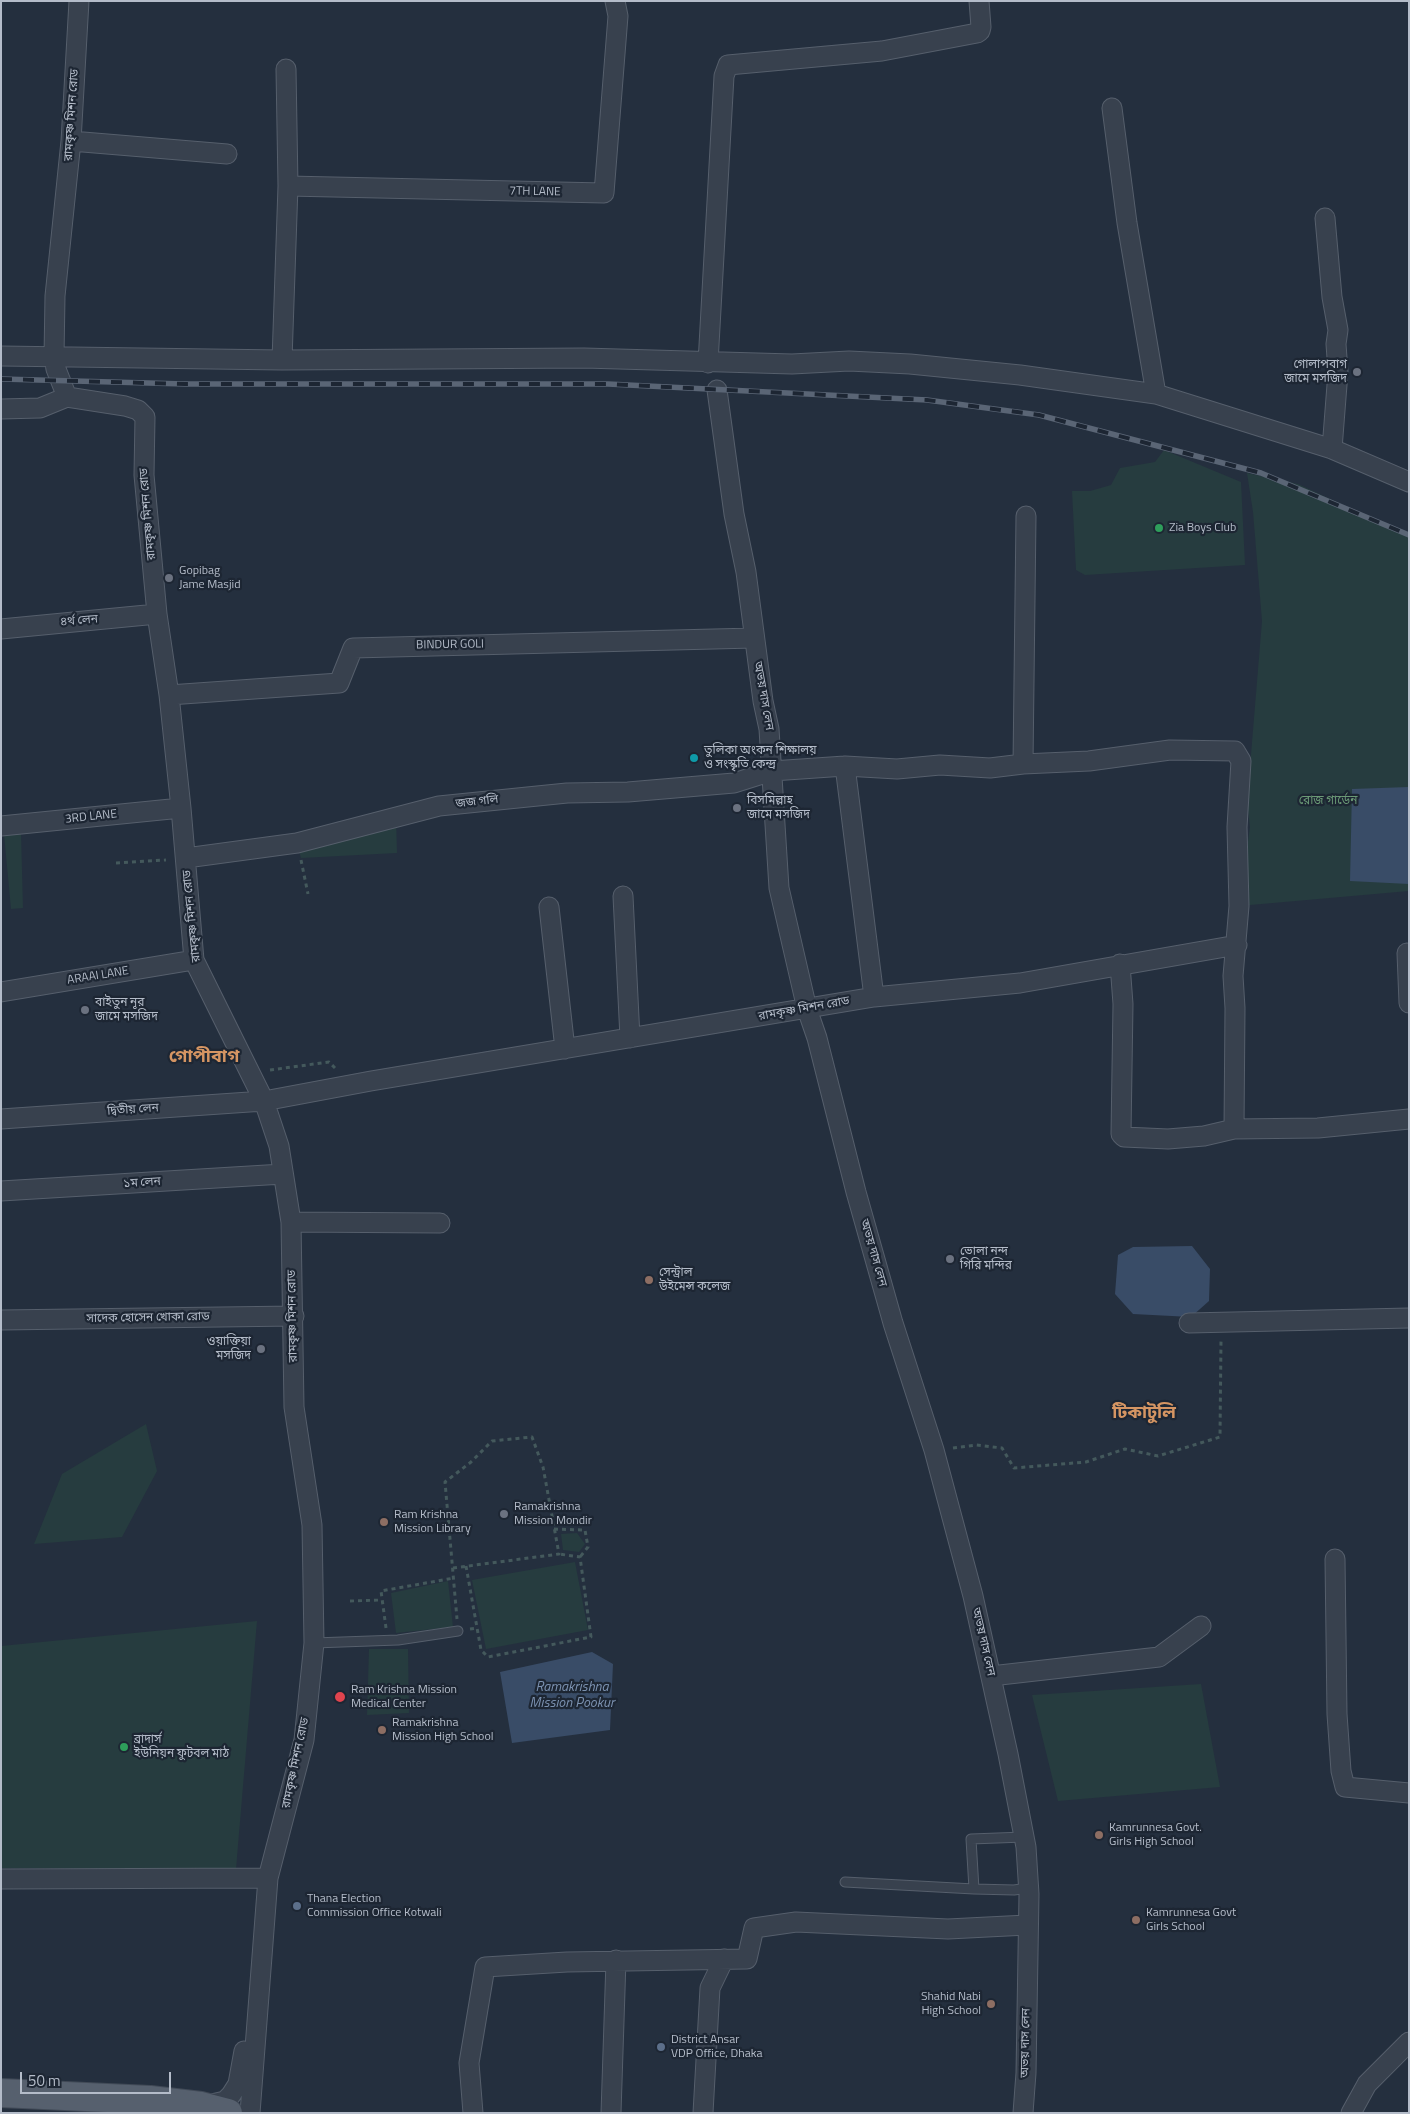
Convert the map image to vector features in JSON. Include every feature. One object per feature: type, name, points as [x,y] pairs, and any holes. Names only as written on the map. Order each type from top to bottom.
[{"type":"main road","points":[[1,2093],[150,2100],[201,2106],[228,2113]]},
{"type":"street","name":"রামকৃষ্ণ মিশন রোড","points":[[79,1],[70,141],[55,296],[54,357],[56,369],[67,397],[125,406],[138,410],[145,417],[144,476],[158,614],[182,808],[194,960],[264,1101],[279,1144],[291,1222],[294,1407],[312,1525],[314,1643],[304,1740],[268,1878],[250,2113]]},
{"type":"street","points":[[708,363],[724,76],[728,66],[882,51],[977,33],[981,27],[979,1]]},
{"type":"street","name":"7TH LANE","points":[[288,186],[604,193],[617,9]]},
{"type":"street","points":[[282,360],[288,186],[286,69]]},
{"type":"street","points":[[1112,108],[1127,223],[1156,394]]},
{"type":"street","points":[[70,141],[227,154]]},
{"type":"street","points":[[1324,218],[1332,297],[1338,330],[1336,344],[1338,372],[1332,449]]},
{"type":"street","points":[[1,356],[282,360],[584,358],[708,363],[792,364],[849,362],[910,364],[1020,375],[1156,394],[1332,449],[1409,482]]},
{"type":"street","name":"অভয় দাস লেন","points":[[717,390],[734,514],[746,572],[763,701],[769,729],[779,888],[807,1009],[817,1038],[856,1192],[893,1323],[934,1450],[991,1676],[1024,1837],[1028,1888],[1026,2073],[1023,2113]]},
{"type":"street","points":[[1,408],[40,408],[67,397]]},
{"type":"street","points":[[1023,764],[1026,516]]},
{"type":"street","name":"৪র্থ লেন","points":[[1,629],[158,614]]},
{"type":"street","name":"BINDUR GOLI","points":[[169,694],[339,683],[353,648],[754,638]]},
{"type":"street","name":"জজ গলি","points":[[186,858],[297,843],[438,806],[567,793],[628,792],[734,783],[772,771],[844,766],[897,769],[940,765],[990,768],[1023,764],[1089,762],[1170,750],[1235,751],[1241,761],[1237,827],[1240,897],[1237,945]]},
{"type":"street","points":[[844,766],[874,997]]},
{"type":"street","name":"3RD LANE","points":[[1,826],[182,808]]},
{"type":"street","points":[[624,896],[630,1038]]},
{"type":"street","points":[[549,907],[565,1049]]},
{"type":"street","name":"রামকৃষ্ণ মিশন রোড","points":[[350,1084],[874,997],[1020,983],[1237,945]]},
{"type":"street","points":[[1234,1130],[1234,976],[1237,945]]},
{"type":"street","points":[[1407,954],[1409,1003]]},
{"type":"street","name":"ARAAI LANE","points":[[1,992],[194,960]]},
{"type":"street","points":[[1120,964],[1123,1004],[1120,1134],[1124,1137],[1168,1139],[1204,1136],[1234,1130],[1318,1128],[1409,1119]]},
{"type":"street","name":"দ্বিতীয় লেন","points":[[1,1119],[264,1101],[350,1084]]},
{"type":"street","name":"১ম লেন","points":[[1,1191],[283,1174]]},
{"type":"street","points":[[291,1222],[440,1223]]},
{"type":"street","name":"সাদেক হোসেন খোকা রোড","points":[[1,1320],[294,1316]]},
{"type":"street","points":[[1188,1323],[1409,1318]]},
{"type":"street","points":[[1335,1559],[1336,1714],[1341,1771],[1345,1787],[1409,1792]]},
{"type":"street","points":[[991,1676],[1160,1658],[1201,1626]]},
{"type":"street","points":[[1,1879],[268,1878]]},
{"type":"street","points":[[472,2113],[469,2063],[485,1967],[616,1960],[747,1959],[754,1928],[796,1922],[948,1929],[1027,1925]]},
{"type":"street","points":[[703,2113],[710,1988],[724,1959]]},
{"type":"street","points":[[611,2113],[616,1960]]},
{"type":"street","points":[[201,2106],[225,2101],[238,2084],[248,2012],[260,1991]]},
{"type":"street","points":[[1350,2113],[1368,2084],[1409,2042]]},
{"type":"lane","points":[[314,1643],[388,1641],[458,1631]]},
{"type":"lane","points":[[974,1889],[971,1840],[1024,1837]]},
{"type":"lane","points":[[845,1882],[974,1889],[1014,1890],[1028,1888]]},
{"type":"path","points":[[297,843],[308,894]]},
{"type":"path","points":[[116,863],[186,858]]},
{"type":"path","points":[[264,1071],[329,1062],[350,1084]]},
{"type":"path","points":[[934,1450],[976,1445],[1002,1448],[1014,1468],[1086,1462],[1125,1449],[1158,1456],[1220,1437],[1221,1322]]},
{"type":"path","points":[[458,1631],[445,1482],[471,1462],[492,1441],[532,1436],[543,1467],[559,1554]]},
{"type":"path","points":[[466,1566],[481,1650],[488,1656],[591,1637],[580,1556],[588,1547],[585,1530],[554,1529]]},
{"type":"path","points":[[454,1568],[559,1554],[580,1556]]},
{"type":"path","points":[[388,1641],[381,1591],[454,1578]]},
{"type":"path","points":[[350,1602],[382,1600]]},
{"type":"green space","name":"Zia Boys Club","points":[[1164,450],[1241,482],[1245,565],[1085,575],[1076,570],[1072,491],[1090,491],[1111,485],[1120,468],[1155,462]]},
{"type":"green space","name":"রোজ গার্ডেন","points":[[1247,473],[1298,484],[1409,536],[1409,891],[1239,906],[1250,827],[1247,803],[1262,621],[1253,512]]},
{"type":"green space","points":[[396,817],[397,853],[301,858],[297,843]]},
{"type":"green space","points":[[21,832],[23,908],[11,909],[4,834]]},
{"type":"green space","points":[[146,1424],[157,1471],[122,1537],[34,1544],[62,1474]]},
{"type":"green space","points":[[577,1533],[585,1544],[579,1552],[563,1550],[561,1534]]},
{"type":"green space","points":[[575,1562],[588,1630],[486,1649],[472,1580]]},
{"type":"green space","points":[[448,1581],[453,1627],[396,1633],[391,1593]]},
{"type":"green space","name":"ব্রাদার্স ইউনিয়ন ফুটবল মাঠ","points":[[257,1621],[236,1869],[1,1868],[1,1646]]},
{"type":"green space","points":[[369,1649],[408,1649],[409,1713],[367,1715]]},
{"type":"green space","points":[[1201,1684],[1220,1787],[1058,1801],[1032,1695]]},
{"type":"water","points":[[1409,787],[1409,884],[1350,881],[1352,789]]},
{"type":"water","points":[[1192,1246],[1210,1269],[1209,1301],[1191,1317],[1133,1314],[1115,1294],[1118,1255],[1133,1247]]},
{"type":"water","name":"Ramakrishna Mission Pookur","points":[[592,1652],[613,1664],[610,1730],[512,1743],[500,1672]]},
{"type":"railway","points":[[1,379],[185,384],[608,384],[927,400],[1039,415],[1261,473],[1409,535]]},
{"type":"place","name":"গোলাপবাগ জামে মসজিদ","points":[[1357,372]]},
{"type":"place","name":"Zia Boys Club","points":[[1159,528]]},
{"type":"place","name":"Gopibag Jame Masjid","points":[[169,578]]},
{"type":"place","name":"তুলিকা অংকন শিক্ষালয় ও সংস্কৃতি কেন্দ্র","points":[[694,758]]},
{"type":"place","name":"বিসমিল্লাহ জামে মসজিদ","points":[[737,808]]},
{"type":"place","name":"বাইতুন নূর জামে মসজিদ","points":[[85,1010]]},
{"type":"place","name":"ভোলা নন্দ গিরি মন্দির","points":[[950,1259]]},
{"type":"place","name":"সেন্ট্রাল উইমেন্স কলেজ","points":[[649,1280]]},
{"type":"place","name":"ওয়াক্তিয়া মসজিদ","points":[[261,1349]]},
{"type":"place","name":"Ramakrishna Mission Mondir","points":[[504,1514]]},
{"type":"place","name":"Ram Krishna Mission Library","points":[[384,1522]]},
{"type":"place","name":"Ram Krishna Mission Medical Center","points":[[340,1697]]},
{"type":"place","name":"Ramakrishna Mission High School","points":[[382,1730]]},
{"type":"place","name":"ব্রাদার্স ইউনিয়ন ফুটবল মাঠ","points":[[124,1747]]},
{"type":"place","name":"Kamrunnesa Govt. Girls High School","points":[[1099,1835]]},
{"type":"place","name":"Thana Election Commission Office Kotwali","points":[[297,1906]]},
{"type":"place","name":"Kamrunnesa Govt Girls School","points":[[1136,1920]]},
{"type":"place","name":"Shahid Nabi High School","points":[[991,2004]]},
{"type":"place","name":"District Ansar VDP Office, Dhaka","points":[[661,2047]]},
{"type":"district","name":"গোপীবাগ","points":[[204,1058]]},
{"type":"district","name":"টিকাটুলি","points":[[1144,1414]]}]
